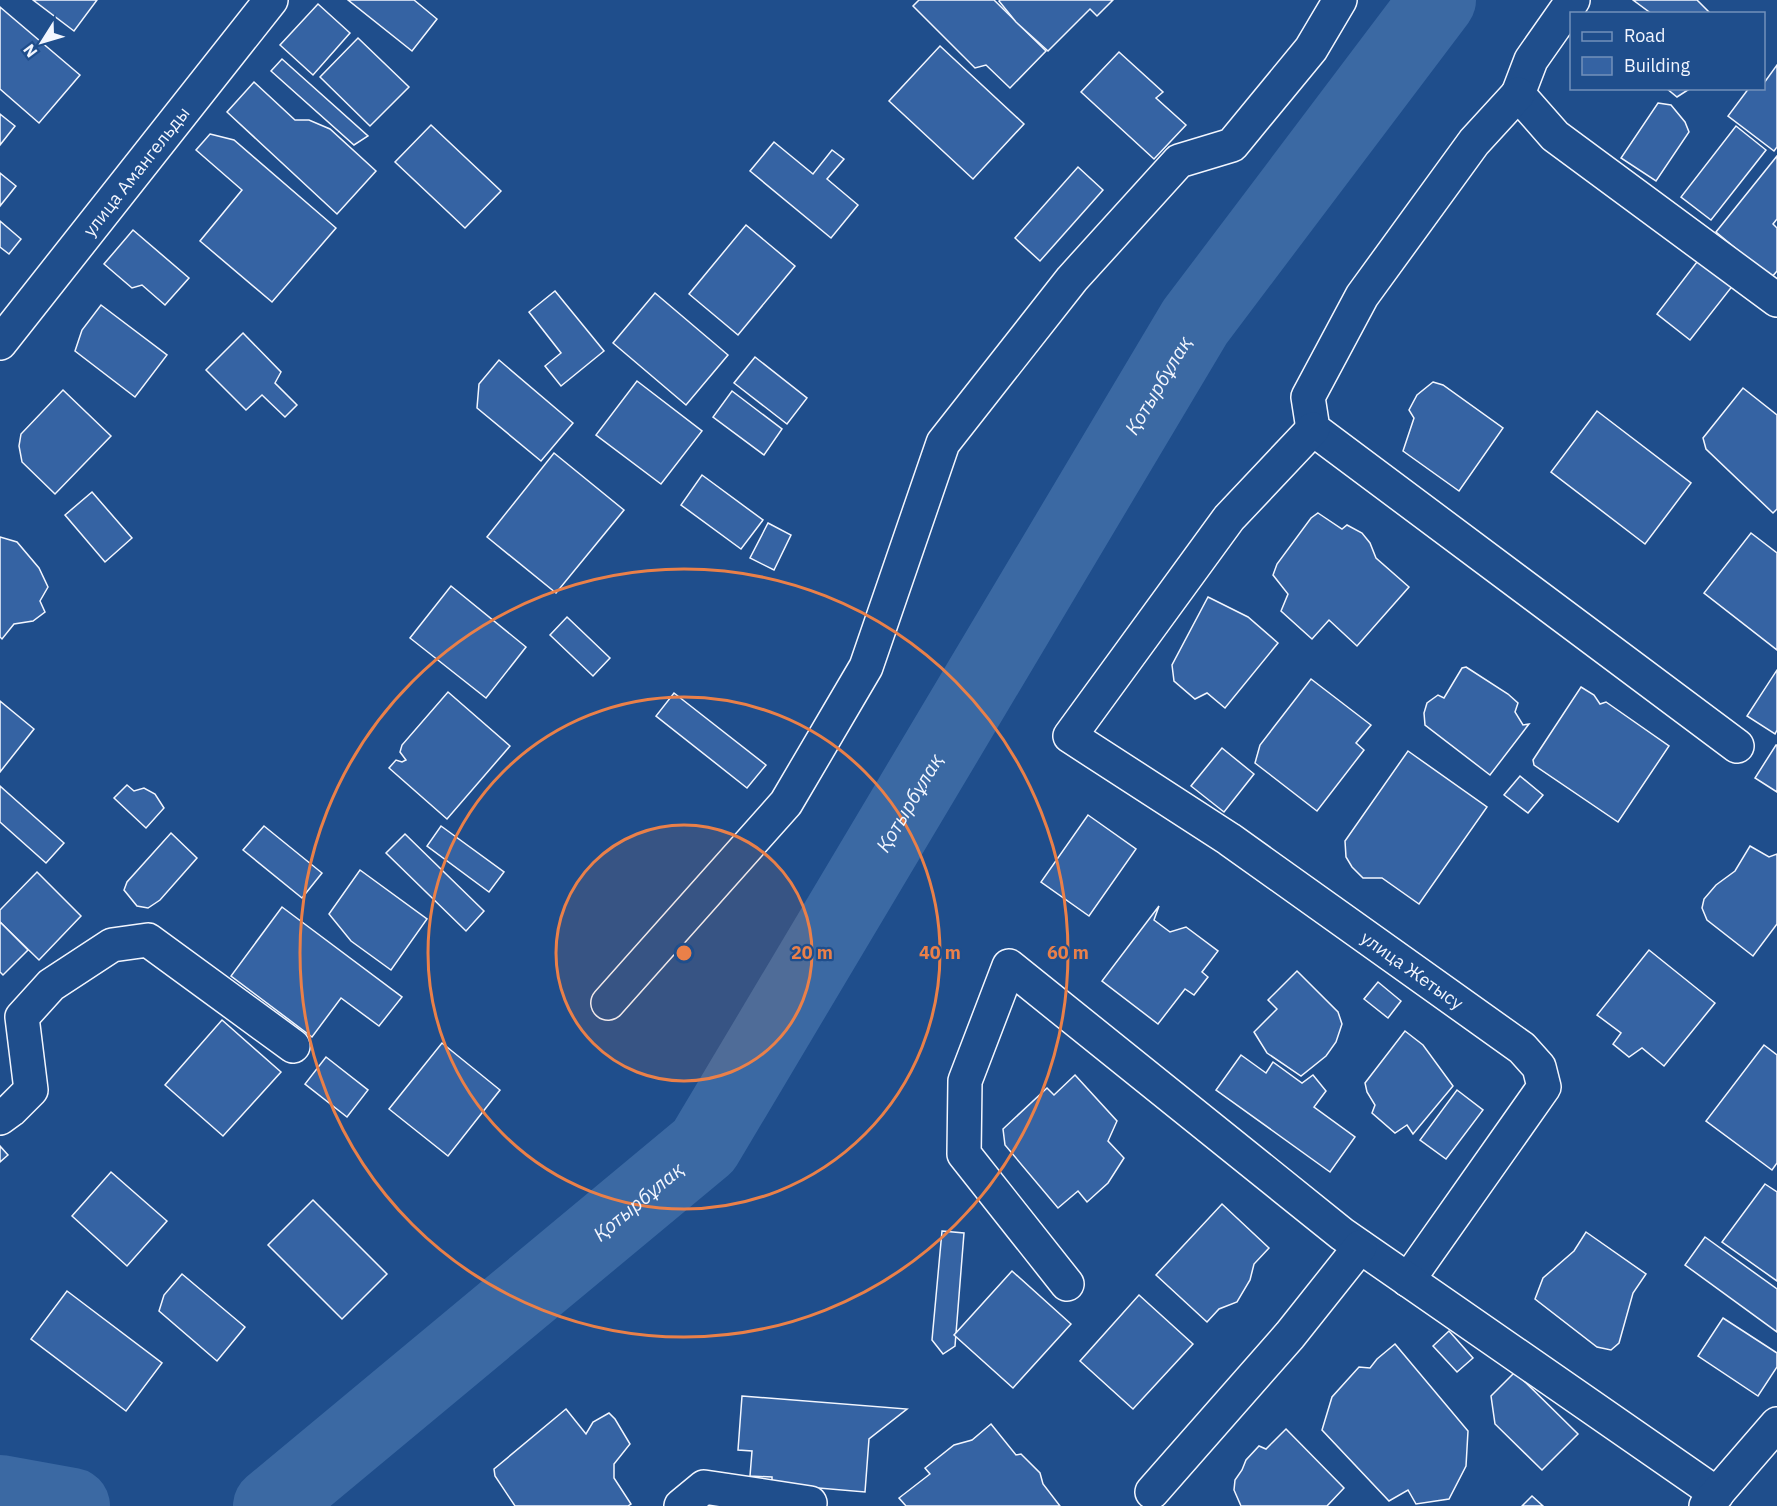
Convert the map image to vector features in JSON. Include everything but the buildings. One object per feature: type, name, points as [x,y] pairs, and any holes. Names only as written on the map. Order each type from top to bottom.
[{"type":"street","name":"улица Амангельды","points":[[0,343],[271,0]]},
{"type":"street","points":[[608,1003],[786,803],[792,793],[866,667],[943,444],[1072,279],[1179,161],[1232,145],[1311,49],[1340,0]]},
{"type":"street","points":[[1573,0],[1531,60],[1518,94],[1474,142],[1362,296],[1308,397],[1313,429],[1737,746]]},
{"type":"street","points":[[1518,94],[1555,136],[1777,300]]},
{"type":"street","name":"улица Жетысу","points":[[1313,429],[1229,518],[1070,736],[1229,838],[1522,1048],[1539,1067],[1544,1087],[1408,1280]]},
{"type":"street","points":[[0,1118],[31,1090],[21,1017],[51,985],[112,945],[148,940],[293,1046]]},
{"type":"street","points":[[1067,1284],[964,1155],[965,1081],[1009,966],[1360,1247],[1711,1500],[1777,1424]]},
{"type":"street","points":[[1152,1492],[1290,1335],[1360,1247]]},
{"type":"street","points":[[681,1506],[704,1487],[810,1503]]},
{"type":"waterway","name":"Қотырбұлақ","points":[[271,1506],[704,1146],[1195,322],[1438,0]]},
{"type":"waterway","name":"Қотырбұлақ","points":[[0,1493],[72,1506]]}]
